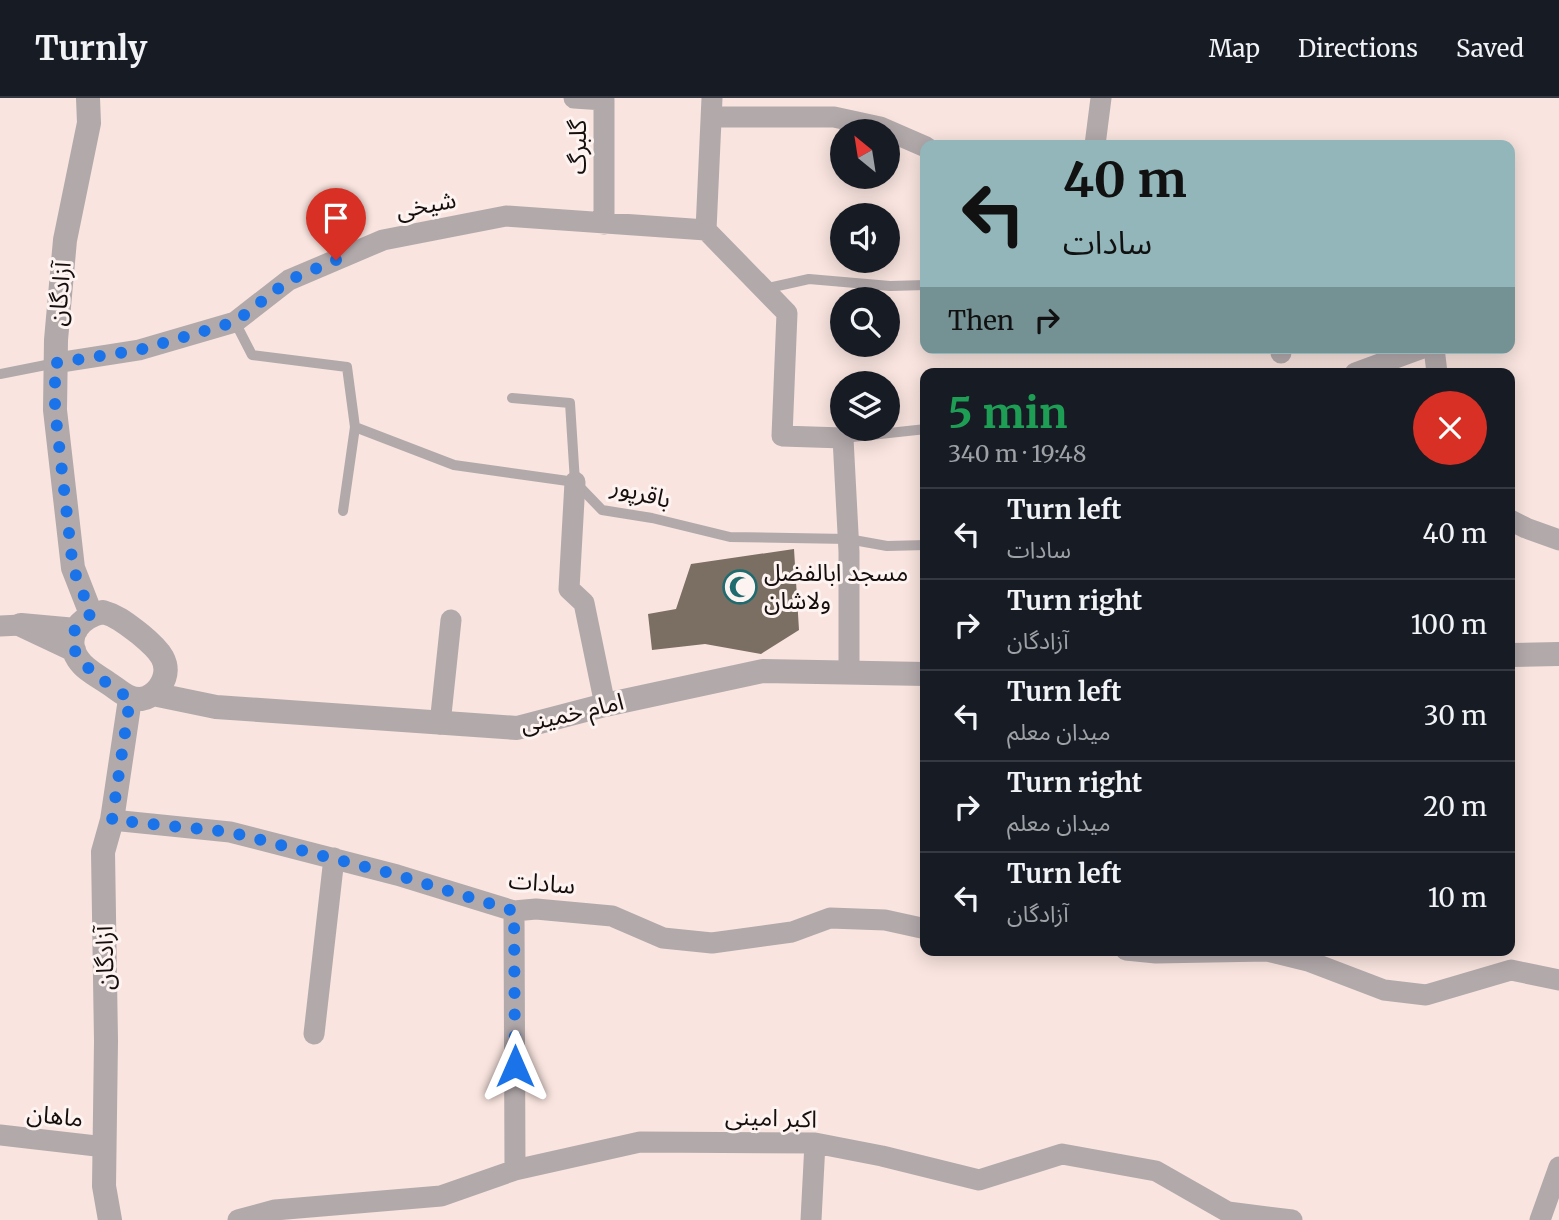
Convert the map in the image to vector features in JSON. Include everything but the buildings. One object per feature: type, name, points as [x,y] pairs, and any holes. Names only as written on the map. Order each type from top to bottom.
[{"type":"street","name":"آزادگان","points":[[80,632],[55,410],[55,363],[65,240],[89,123],[88,98]]},
{"type":"street","name":"گلبرگ","points":[[573,98],[604,100],[604,225]]},
{"type":"street","points":[[1096,140],[1101,98]]},
{"type":"street","points":[[830,438],[782,436],[787,313],[706,230],[712,107],[834,117],[880,127],[920,144]]},
{"type":"street","name":"شیخی","points":[[55,363],[139,350],[235,322],[289,280],[383,240],[506,216],[604,225],[706,230]]},
{"type":"street","points":[[1369,368],[1407,354]]},
{"type":"street","points":[[843,441],[848,539],[849,673]]},
{"type":"street","points":[[575,482],[569,589],[584,603],[605,705]]},
{"type":"street","points":[[1515,522],[1559,540]]},
{"type":"street","points":[[10,626],[80,632],[103,612],[116,615],[156,647],[165,666],[216,707]]},
{"type":"street","points":[[440,724],[451,620]]},
{"type":"street","points":[[80,632],[79,660],[86,667],[142,696]]},
{"type":"street","points":[[1515,655],[1559,654]]},
{"type":"street","name":"آزادگان","points":[[110,1220],[104,1186],[103,852],[142,696],[164,676],[165,666]]},
{"type":"street","name":"امام خمینی","points":[[142,696],[216,707],[517,728],[605,705],[763,671],[920,674]]},
{"type":"street","name":"سادات","points":[[112,820],[230,832],[334,858],[514,911],[536,909],[612,916],[663,938],[712,943],[792,932],[830,918],[885,920],[920,928]]},
{"type":"street","points":[[314,1034],[334,858]]},
{"type":"street","points":[[514,911],[515,1170]]},
{"type":"street","points":[[1288,956],[1384,990],[1426,995],[1511,970],[1559,980]]},
{"type":"street","name":"ماهان","points":[[1,1137],[105,1147]]},
{"type":"street","name":"اکبر امينی","points":[[238,1220],[275,1210],[441,1196],[515,1170],[640,1142],[815,1143],[979,1180],[1062,1154],[1156,1171],[1228,1212],[1292,1220]]},
{"type":"street","points":[[811,1220],[815,1143]]},
{"type":"street","points":[[1540,1220],[1559,1167]]},
{"type":"lane","points":[[764,289],[809,279],[890,286],[920,285]]},
{"type":"lane","points":[[235,322],[251,355],[347,367],[355,427],[343,511]]},
{"type":"lane","points":[[0,374],[55,363]]},
{"type":"lane","points":[[355,427],[454,465],[575,482],[570,403],[512,398]]},
{"type":"lane","points":[[900,432],[920,430]]},
{"type":"lane","name":"باقرپور","points":[[575,482],[602,510],[652,518],[730,537],[848,539],[887,546],[920,545]]},
{"type":"place","name":"مسجد ابالفضل ولاشان","points":[[740,587]]},
{"type":"route","points":[[336,260],[289,280],[235,322],[139,350],[55,363],[55,410],[73,568],[91,614],[81,621],[76,630],[74,650],[86,667],[130,699],[112,820],[230,832],[397,875],[514,911],[515,1066]]}]
